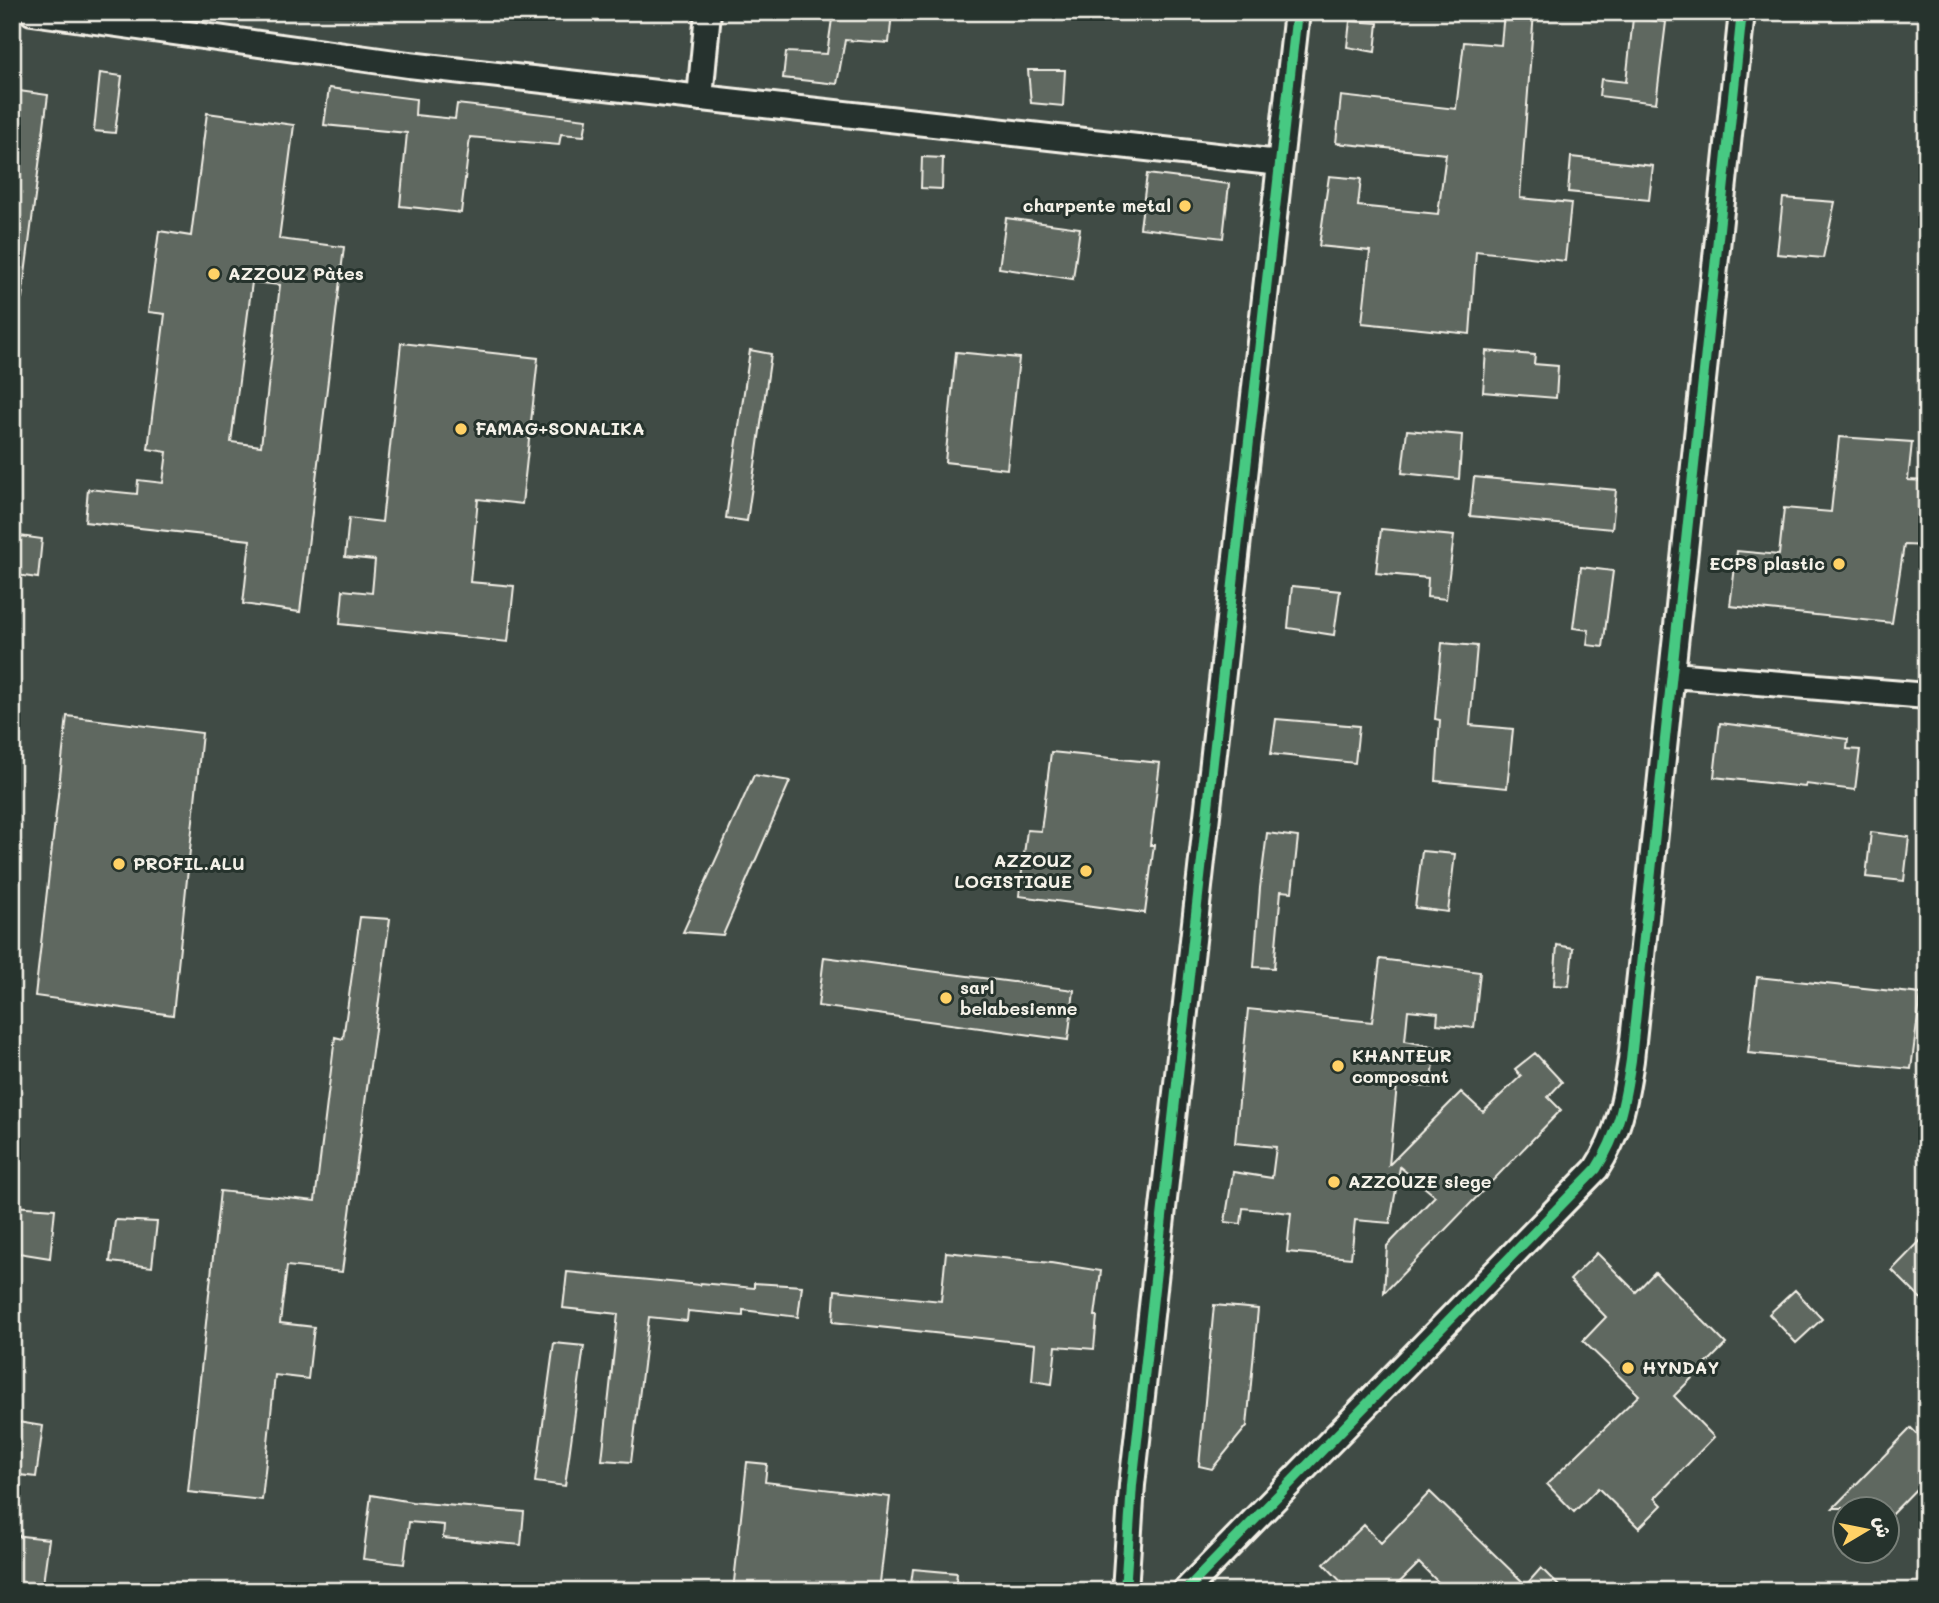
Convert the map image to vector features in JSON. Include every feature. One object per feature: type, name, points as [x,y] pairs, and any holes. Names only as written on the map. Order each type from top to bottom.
[{"type":"street","points":[[32,12],[409,65],[1280,163]]},
{"type":"street","points":[[701,98],[709,12]]},
{"type":"street","points":[[1125,1591],[1132,1485],[1297,12]]},
{"type":"street","points":[[1185,1591],[1596,1169],[1610,1148],[1620,1122],[1631,1060],[1742,12]]},
{"type":"street","points":[[1673,675],[1927,696]]},
{"type":"shaded area","points":[[12,12],[1927,12],[1927,1591],[12,1591]]},
{"type":"building","points":[[833,12],[892,12],[889,43],[845,40],[837,84],[783,78],[786,52],[827,54]]},
{"type":"building","points":[[1504,12],[1534,12],[1520,198],[1571,203],[1565,261],[1476,251],[1470,334],[1362,323],[1370,251],[1319,246],[1329,176],[1361,179],[1358,206],[1438,214],[1446,154],[1336,143],[1341,96],[1456,109],[1464,42],[1501,45]]},
{"type":"building","points":[[1633,18],[1666,22],[1656,103],[1599,96],[1601,79],[1626,82]]},
{"type":"building","points":[[1350,21],[1378,23],[1375,52],[1347,47]]},
{"type":"building","points":[[1028,70],[1065,70],[1063,106],[1031,103]]},
{"type":"building","points":[[100,73],[122,76],[115,133],[94,131]]},
{"type":"building","points":[[329,88],[416,99],[415,115],[455,119],[457,104],[587,119],[584,136],[561,134],[559,145],[470,137],[461,213],[400,206],[407,133],[324,125]]},
{"type":"building","points":[[12,90],[48,95],[22,298],[12,297]]},
{"type":"building","points":[[207,113],[294,125],[279,239],[344,247],[300,612],[243,604],[250,540],[85,522],[88,489],[137,494],[138,480],[163,483],[167,452],[148,449],[165,314],[148,312],[159,231],[191,236]],"holes":[[[252,282],[280,285],[261,446],[231,442]]]},
{"type":"building","points":[[922,157],[943,158],[942,189],[921,188]]},
{"type":"building","points":[[1571,157],[1653,166],[1649,200],[1568,192]]},
{"type":"building","name":"charpente metal","points":[[1147,174],[1229,184],[1223,238],[1140,228]]},
{"type":"building","points":[[1783,198],[1835,202],[1823,258],[1777,254]]},
{"type":"building","points":[[1006,218],[1080,228],[1073,279],[999,268]]},
{"type":"building","name":"FAMAG+SONALIKA","points":[[401,343],[538,358],[522,504],[478,499],[470,582],[514,586],[508,642],[340,624],[343,590],[372,593],[375,560],[345,557],[349,518],[382,522]]},
{"type":"building","points":[[750,350],[771,354],[747,521],[726,518]]},
{"type":"building","points":[[1486,351],[1535,355],[1534,364],[1558,366],[1556,398],[1483,392]]},
{"type":"building","points":[[956,352],[1019,358],[1007,469],[945,462]]},
{"type":"building","points":[[1407,430],[1462,435],[1459,479],[1402,473]]},
{"type":"building","points":[[1839,437],[1912,442],[1908,480],[1927,481],[1927,546],[1904,545],[1892,623],[1730,606],[1737,551],[1779,555],[1784,508],[1831,512]]},
{"type":"building","points":[[1474,477],[1616,490],[1612,529],[1470,516]]},
{"type":"building","points":[[1381,529],[1454,536],[1446,599],[1427,597],[1428,578],[1376,573]]},
{"type":"building","points":[[20,536],[42,539],[38,578],[16,575]]},
{"type":"building","points":[[1581,567],[1613,571],[1603,647],[1587,645],[1589,630],[1573,628]]},
{"type":"building","points":[[1292,586],[1340,591],[1334,635],[1288,628]]},
{"type":"building","points":[[1442,643],[1477,646],[1470,725],[1513,729],[1507,788],[1436,781],[1440,720],[1435,719]]},
{"type":"building","name":"PROFIL.ALU","points":[[67,716],[202,733],[173,1015],[35,996]]},
{"type":"building","points":[[1276,719],[1359,726],[1355,763],[1271,754]]},
{"type":"building","points":[[1720,723],[1848,739],[1847,749],[1860,750],[1855,790],[1714,777]]},
{"type":"building","points":[[1051,752],[1160,763],[1150,845],[1154,845],[1145,913],[1019,896],[1027,830],[1041,831]]},
{"type":"building","points":[[754,775],[790,781],[723,935],[683,932]]},
{"type":"building","points":[[1871,832],[1909,837],[1904,881],[1866,877]]},
{"type":"building","points":[[1267,833],[1298,837],[1292,892],[1281,891],[1274,968],[1254,967]]},
{"type":"building","points":[[1422,851],[1455,854],[1448,912],[1415,908]]},
{"type":"building","points":[[360,917],[390,919],[342,1272],[287,1266],[280,1323],[314,1327],[308,1379],[275,1375],[262,1500],[188,1492],[220,1191],[315,1201],[335,1037],[343,1039]]},
{"type":"building","points":[[1557,945],[1573,948],[1569,986],[1554,985]]},
{"type":"building","name":"sarl belabesienne","points":[[824,957],[1074,990],[1068,1040],[818,1006]]},
{"type":"building","points":[[1380,959],[1480,972],[1474,1028],[1437,1024],[1438,1013],[1408,1010],[1405,1041],[1436,1047],[1431,1087],[1397,1085],[1389,1165],[1461,1092],[1483,1112],[1521,1076],[1515,1069],[1535,1053],[1562,1082],[1548,1097],[1561,1110],[1384,1293],[1387,1246],[1435,1196],[1400,1167],[1390,1223],[1355,1220],[1351,1258],[1287,1252],[1291,1213],[1243,1208],[1241,1224],[1225,1222],[1233,1172],[1272,1178],[1276,1147],[1235,1143],[1248,1009],[1372,1022]]},
{"type":"building","points":[[1757,977],[1921,994],[1911,1069],[1748,1053]]},
{"type":"building","points":[[12,1206],[55,1209],[50,1258],[12,1252]]},
{"type":"building","points":[[115,1220],[157,1222],[152,1267],[110,1262]]},
{"type":"building","points":[[1927,1234],[1927,1305],[1892,1270]]},
{"type":"building","points":[[946,1252],[1101,1271],[1094,1349],[1056,1346],[1052,1384],[1032,1381],[1035,1344],[833,1322],[835,1290],[941,1301]]},
{"type":"building","points":[[1597,1253],[1636,1292],[1655,1272],[1726,1344],[1674,1396],[1714,1437],[1655,1498],[1662,1505],[1639,1528],[1598,1488],[1574,1512],[1547,1484],[1639,1395],[1583,1341],[1606,1317],[1570,1280]]},
{"type":"building","points":[[567,1272],[700,1285],[754,1288],[754,1283],[802,1286],[798,1317],[743,1310],[743,1316],[688,1311],[687,1321],[649,1317],[631,1462],[602,1460],[618,1314],[563,1308]]},
{"type":"building","points":[[1795,1290],[1822,1319],[1796,1343],[1769,1314]]},
{"type":"building","points":[[1214,1305],[1258,1309],[1247,1426],[1212,1469],[1199,1466]]},
{"type":"building","points":[[554,1343],[584,1346],[565,1486],[535,1482]]},
{"type":"building","points":[[18,1422],[43,1426],[36,1477],[12,1474],[12,1434],[16,1435]]},
{"type":"building","points":[[1911,1428],[1927,1444],[1927,1478],[1900,1506],[1900,1494],[1847,1494]]},
{"type":"building","points":[[747,1462],[767,1464],[765,1482],[890,1497],[879,1591],[733,1591]]},
{"type":"building","points":[[1430,1492],[1526,1585],[1541,1568],[1564,1591],[1447,1591],[1419,1563],[1391,1591],[1350,1591],[1324,1564],[1364,1525],[1381,1543]]},
{"type":"building","points":[[371,1495],[412,1502],[524,1512],[521,1545],[443,1538],[444,1525],[409,1522],[404,1564],[363,1559]]},
{"type":"building","points":[[12,1535],[49,1539],[42,1591],[12,1591]]},
{"type":"building","points":[[913,1569],[957,1573],[955,1591],[910,1591]]},
{"type":"cycle path","points":[[1125,1591],[1132,1485],[1297,12]]},
{"type":"cycle path","points":[[1185,1591],[1596,1169],[1616,1130],[1631,1060],[1742,12]]},
{"type":"place","name":"charpente metal","points":[[1185,206]]},
{"type":"place","name":"AZZOUZ Pàtes","points":[[214,274]]},
{"type":"place","name":"FAMAG+SONALIKA","points":[[461,429]]},
{"type":"place","name":"ECPS plastic","points":[[1839,564]]},
{"type":"place","name":"PROFIL.ALU","points":[[119,864]]},
{"type":"place","name":"AZZOUZ LOGISTIQUE","points":[[1086,871]]},
{"type":"place","name":"sarl belabesienne","points":[[946,998]]},
{"type":"place","name":"KHANTEUR composant","points":[[1338,1066]]},
{"type":"place","name":"AZZOUZE siege","points":[[1334,1182]]},
{"type":"place","name":"HYNDAY","points":[[1628,1368]]}]
